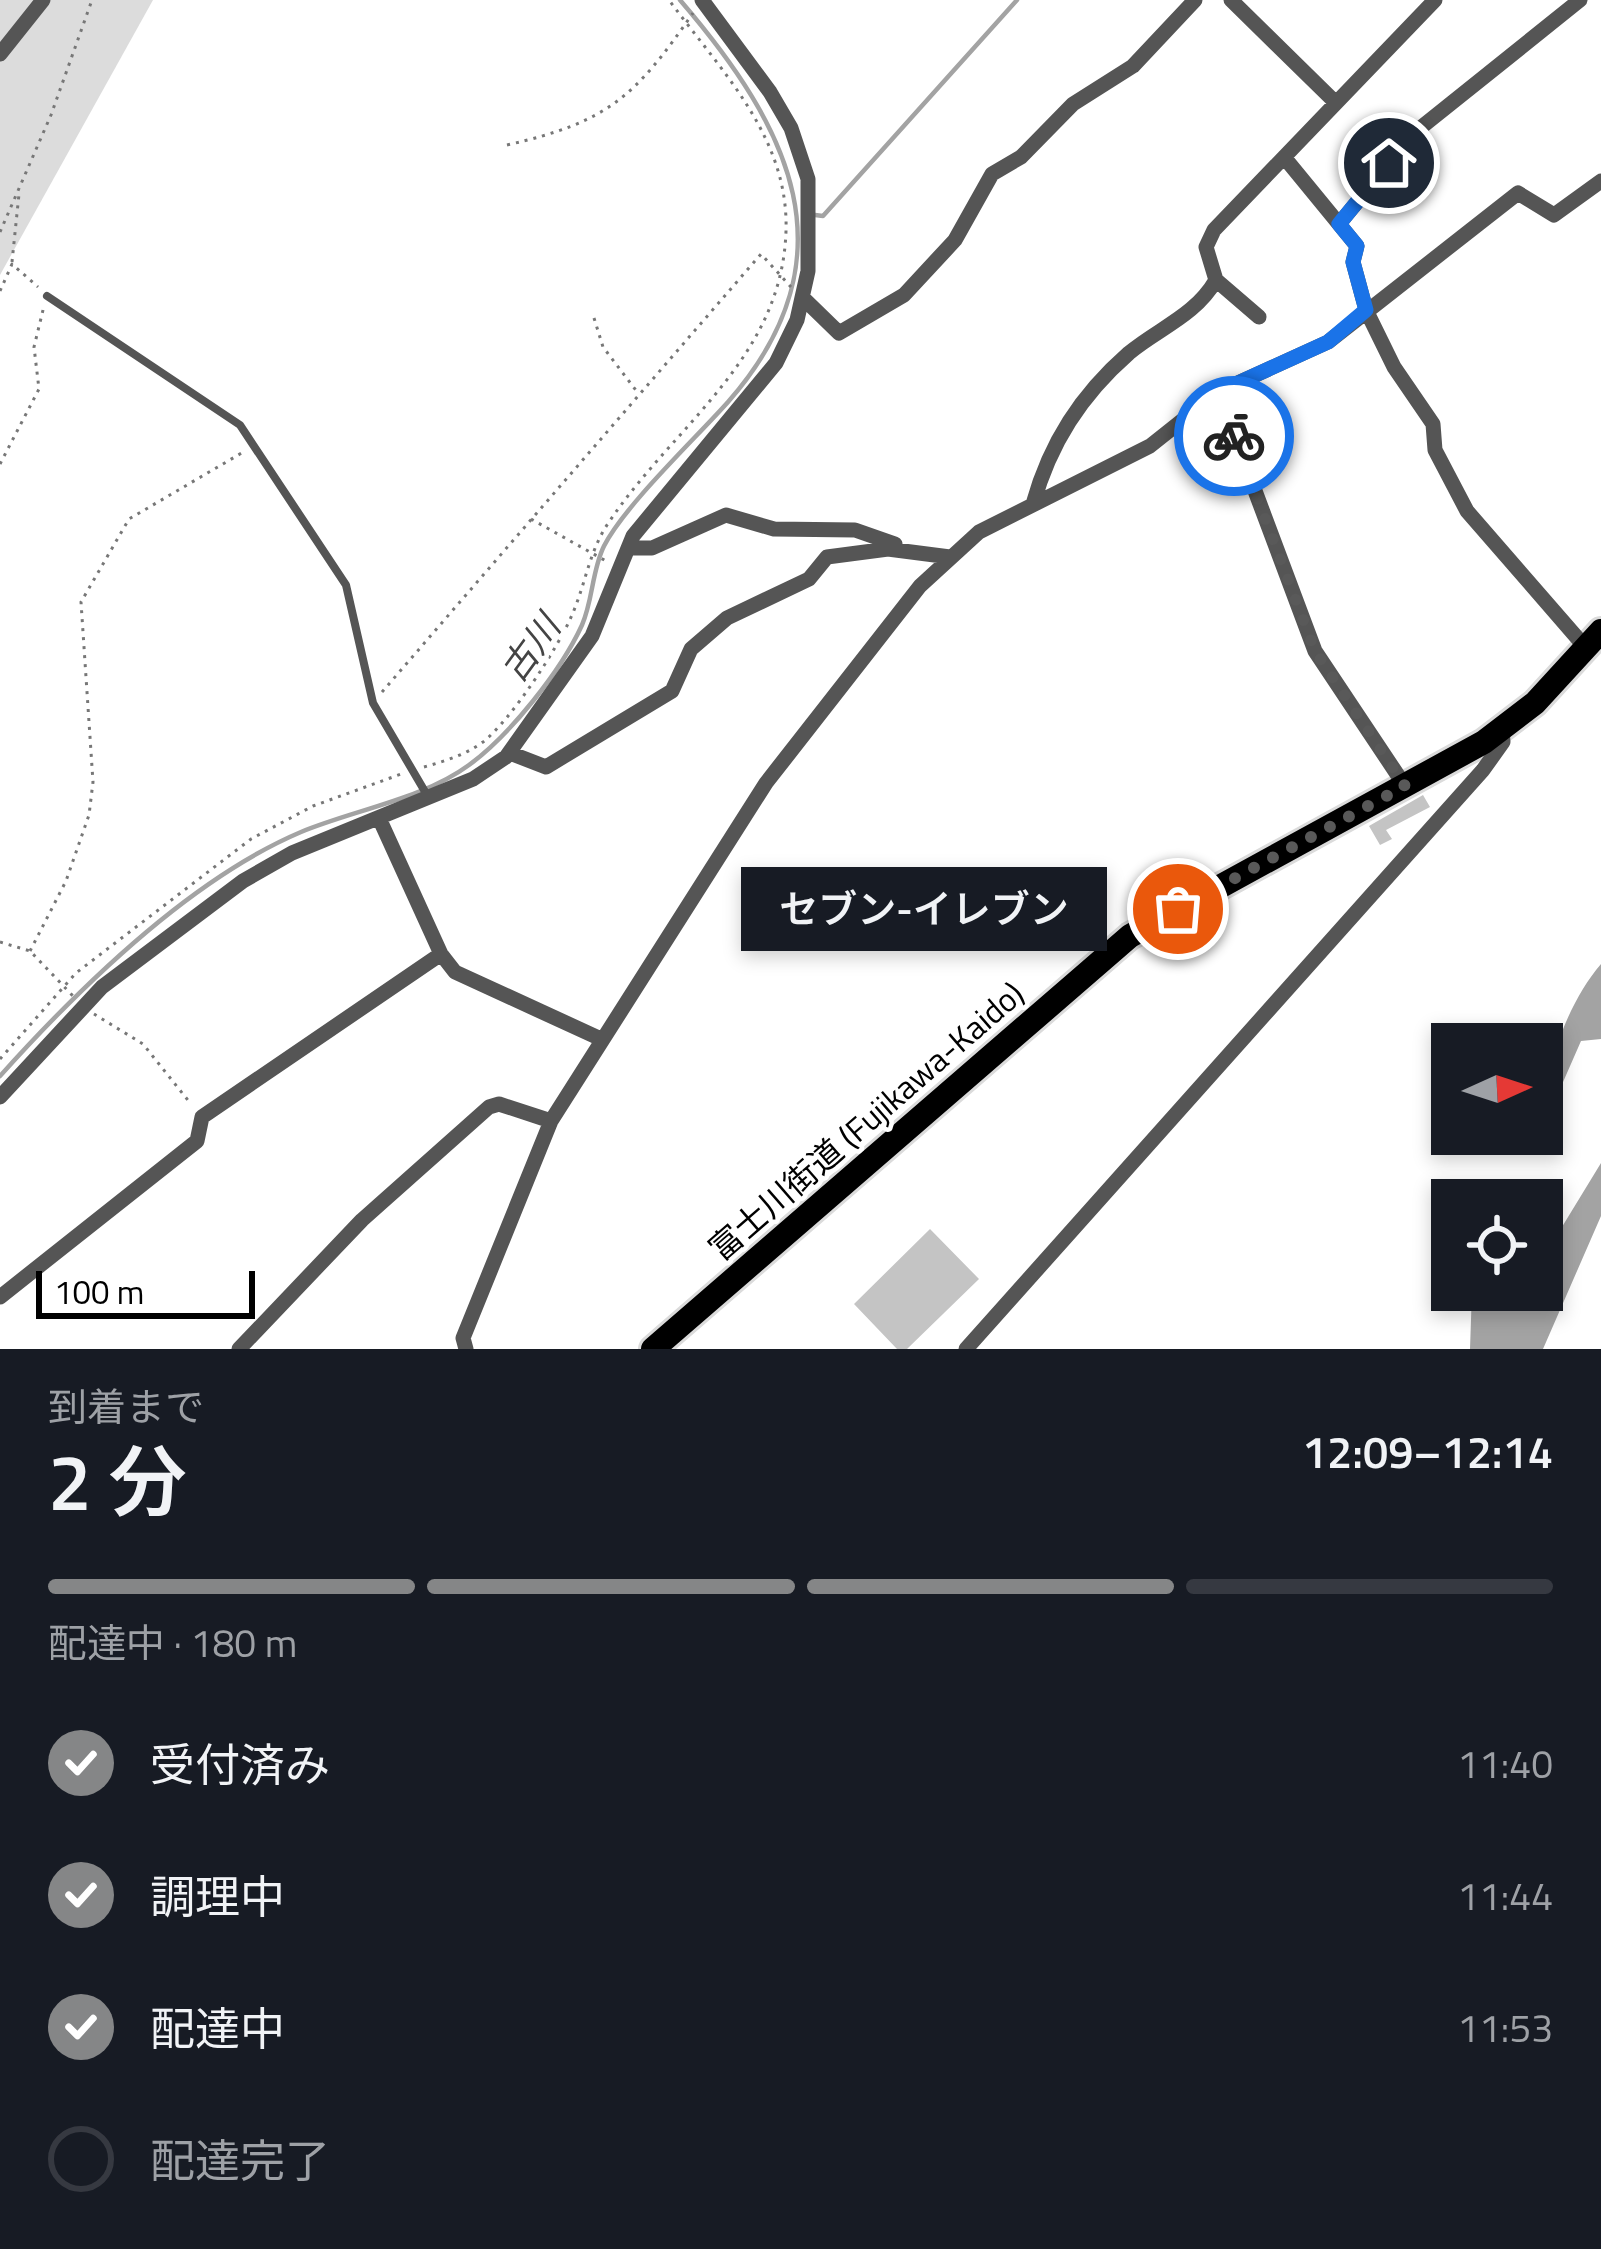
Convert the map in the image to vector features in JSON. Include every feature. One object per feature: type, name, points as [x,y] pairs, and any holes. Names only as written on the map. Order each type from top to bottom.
[{"type":"main road","name":"富士川街道 (Fujikawa-Kaido)","points":[[653,1349],[1130,937],[1502,729],[1593,639]]},
{"type":"street","points":[[0,54],[43,0]]},
{"type":"street","points":[[0,1097],[102,987],[243,881],[292,853],[486,772],[516,746],[599,624],[628,548],[646,518],[766,380],[787,344],[802,297],[812,226],[801,155],[770,92],[702,0]]},
{"type":"street","points":[[802,297],[839,333],[904,295],[955,240],[992,174],[1021,158],[1073,104],[1133,65],[1196,0]]},
{"type":"street","points":[[1232,0],[1335,102]]},
{"type":"street","points":[[1259,317],[1216,280],[1206,247],[1214,230],[1435,0]]},
{"type":"street","points":[[1339,224],[1414,133],[1580,0]]},
{"type":"street","points":[[1284,157],[1316,202],[1357,246],[1353,262],[1366,310],[1394,368],[1433,424],[1435,450],[1467,511],[1593,639]]},
{"type":"street","points":[[466,1349],[463,1338],[551,1121],[601,1039],[766,783],[893,618],[950,557],[979,532],[1150,446],[1218,392],[1328,342],[1519,193],[1554,215],[1601,181]]},
{"type":"street","points":[[1033,504],[1054,441],[1076,409],[1130,352],[1178,322],[1216,280]]},
{"type":"street","points":[[1218,392],[1315,651],[1405,786]]},
{"type":"street","points":[[628,548],[652,548],[726,515],[774,529],[854,530],[950,557]]},
{"type":"street","points":[[514,755],[539,766],[554,766],[672,692],[682,661],[727,618],[808,579],[827,557],[917,550]]},
{"type":"street","points":[[966,1349],[1484,770],[1503,742],[1502,729]]},
{"type":"street","points":[[379,818],[441,954],[464,980],[516,998],[601,1039]]},
{"type":"street","points":[[0,1297],[197,1142],[202,1118],[441,954]]},
{"type":"street","points":[[239,1349],[362,1220],[489,1107],[499,1104],[537,1121],[551,1121]]},
{"type":"lane","points":[[47,296],[214,403],[255,445],[346,585],[373,703],[427,796]]},
{"type":"path","points":[[0,232],[92,0]]},
{"type":"path","points":[[0,1059],[63,988],[251,838],[313,806],[454,758],[489,737],[564,630],[610,520],[740,368],[783,279],[786,199],[779,167],[756,116],[669,0]]},
{"type":"path","points":[[507,145],[570,128],[610,110],[669,51],[687,21]]},
{"type":"path","points":[[0,290],[12,264],[20,186]]},
{"type":"path","points":[[373,703],[761,254],[783,279]]},
{"type":"path","points":[[0,464],[39,389],[34,347],[47,296],[12,264]]},
{"type":"path","points":[[594,317],[603,347],[639,394]]},
{"type":"path","points":[[30,951],[66,881],[89,815],[93,782],[81,602],[129,519],[255,445]]},
{"type":"path","points":[[529,518],[611,564]]},
{"type":"path","points":[[0,942],[30,951],[63,988]]},
{"type":"path","points":[[92,1012],[143,1045],[202,1118]]},
{"type":"shaded area","points":[[0,0],[153,0],[0,275]]},
{"type":"shaded area","points":[[1601,964],[1601,1039],[1581,1041],[1563,1082],[1563,1031]]},
{"type":"shaded area","points":[[1601,1163],[1601,1216],[1563,1303],[1563,1225]]},
{"type":"shaded area","points":[[1471,1311],[1560,1311],[1543,1349],[1470,1349]]},
{"type":"building","points":[[1423,795],[1430,807],[1386,830],[1392,839],[1380,845],[1369,826]]},
{"type":"building","points":[[930,1229],[979,1279],[907,1349],[897,1349],[854,1304]]},
{"type":"waterway","name":"古川","points":[[0,1076],[101,972],[218,877],[301,832],[431,787],[469,765],[501,737],[548,682],[573,643],[586,615],[600,555],[614,530],[728,402],[767,348],[790,295],[798,244],[793,194],[777,145],[751,96],[680,0]]},
{"type":"waterway","points":[[815,215],[823,216],[1017,0]]},
{"type":"way so far","points":[[1178,909],[1405,786],[1315,651],[1234,436]]},
{"type":"place","name":"セブン-イレブン","points":[[1178,909]]},
{"type":"route","points":[[1234,436],[1218,392],[1328,342],[1366,310],[1353,262],[1357,246],[1339,224],[1389,163]]}]
